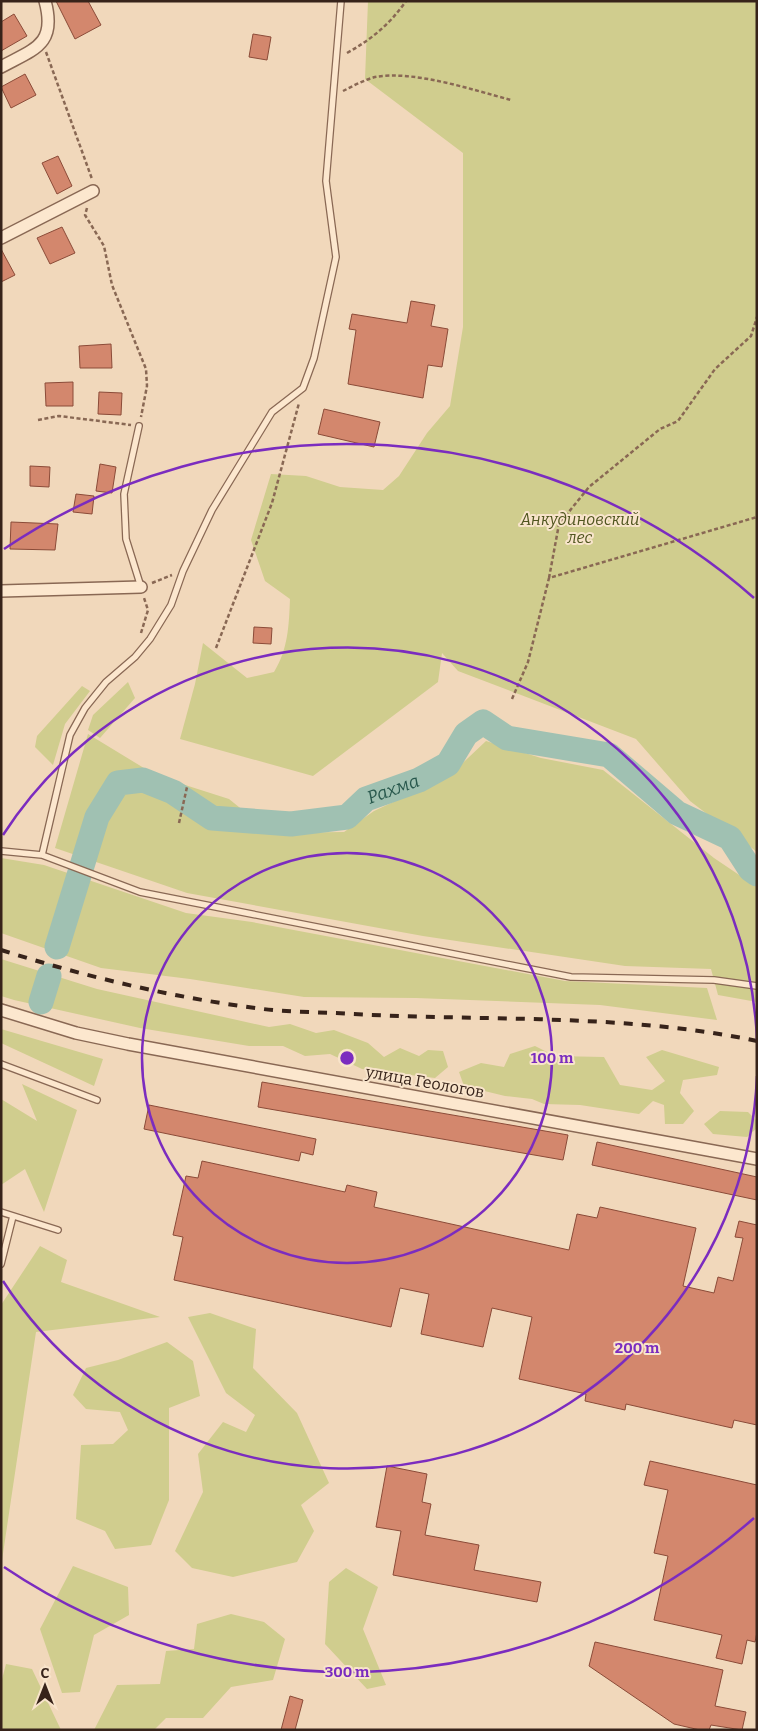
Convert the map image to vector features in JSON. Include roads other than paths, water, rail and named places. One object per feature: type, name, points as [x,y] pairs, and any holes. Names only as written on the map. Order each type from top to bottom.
[{"type":"street","points":[[1,67],[43,43],[48,31],[49,15],[45,1]]},
{"type":"street","points":[[1,238],[93,191]]},
{"type":"street","points":[[1,591],[140,587]]},
{"type":"street","name":"улица Геологов","points":[[1,1010],[76,1033],[128,1044],[757,1159]]},
{"type":"lane","points":[[42,855],[70,735],[85,708],[150,639],[171,605],[183,571],[212,510],[272,412],[303,388],[314,358],[336,257],[326,181],[341,1]]},
{"type":"lane","points":[[139,426],[124,494],[124,510],[126,538],[140,587]]},
{"type":"lane","points":[[1,851],[42,855],[140,892],[571,977],[714,980],[757,986]]},
{"type":"lane","points":[[1,1064],[97,1100]]},
{"type":"lane","points":[[1,1212],[58,1230]]},
{"type":"lane","points":[[1,1264],[13,1216]]},
{"type":"waterway","name":"Рахма","points":[[57,947],[97,817],[118,783],[143,780],[173,792],[212,818],[291,824],[347,817],[366,799],[419,780],[448,764],[466,734],[483,722],[507,738],[609,755],[677,813],[730,838],[750,869],[757,874]]},
{"type":"waterway","name":"Рахма","points":[[41,1002],[49,976]]},
{"type":"railway","points":[[1,950],[131,986],[263,1009],[388,1016],[600,1022],[705,1032],[757,1041]]},
{"type":"park label","name":"Анкудиновский лес","points":[[580,528]]}]
